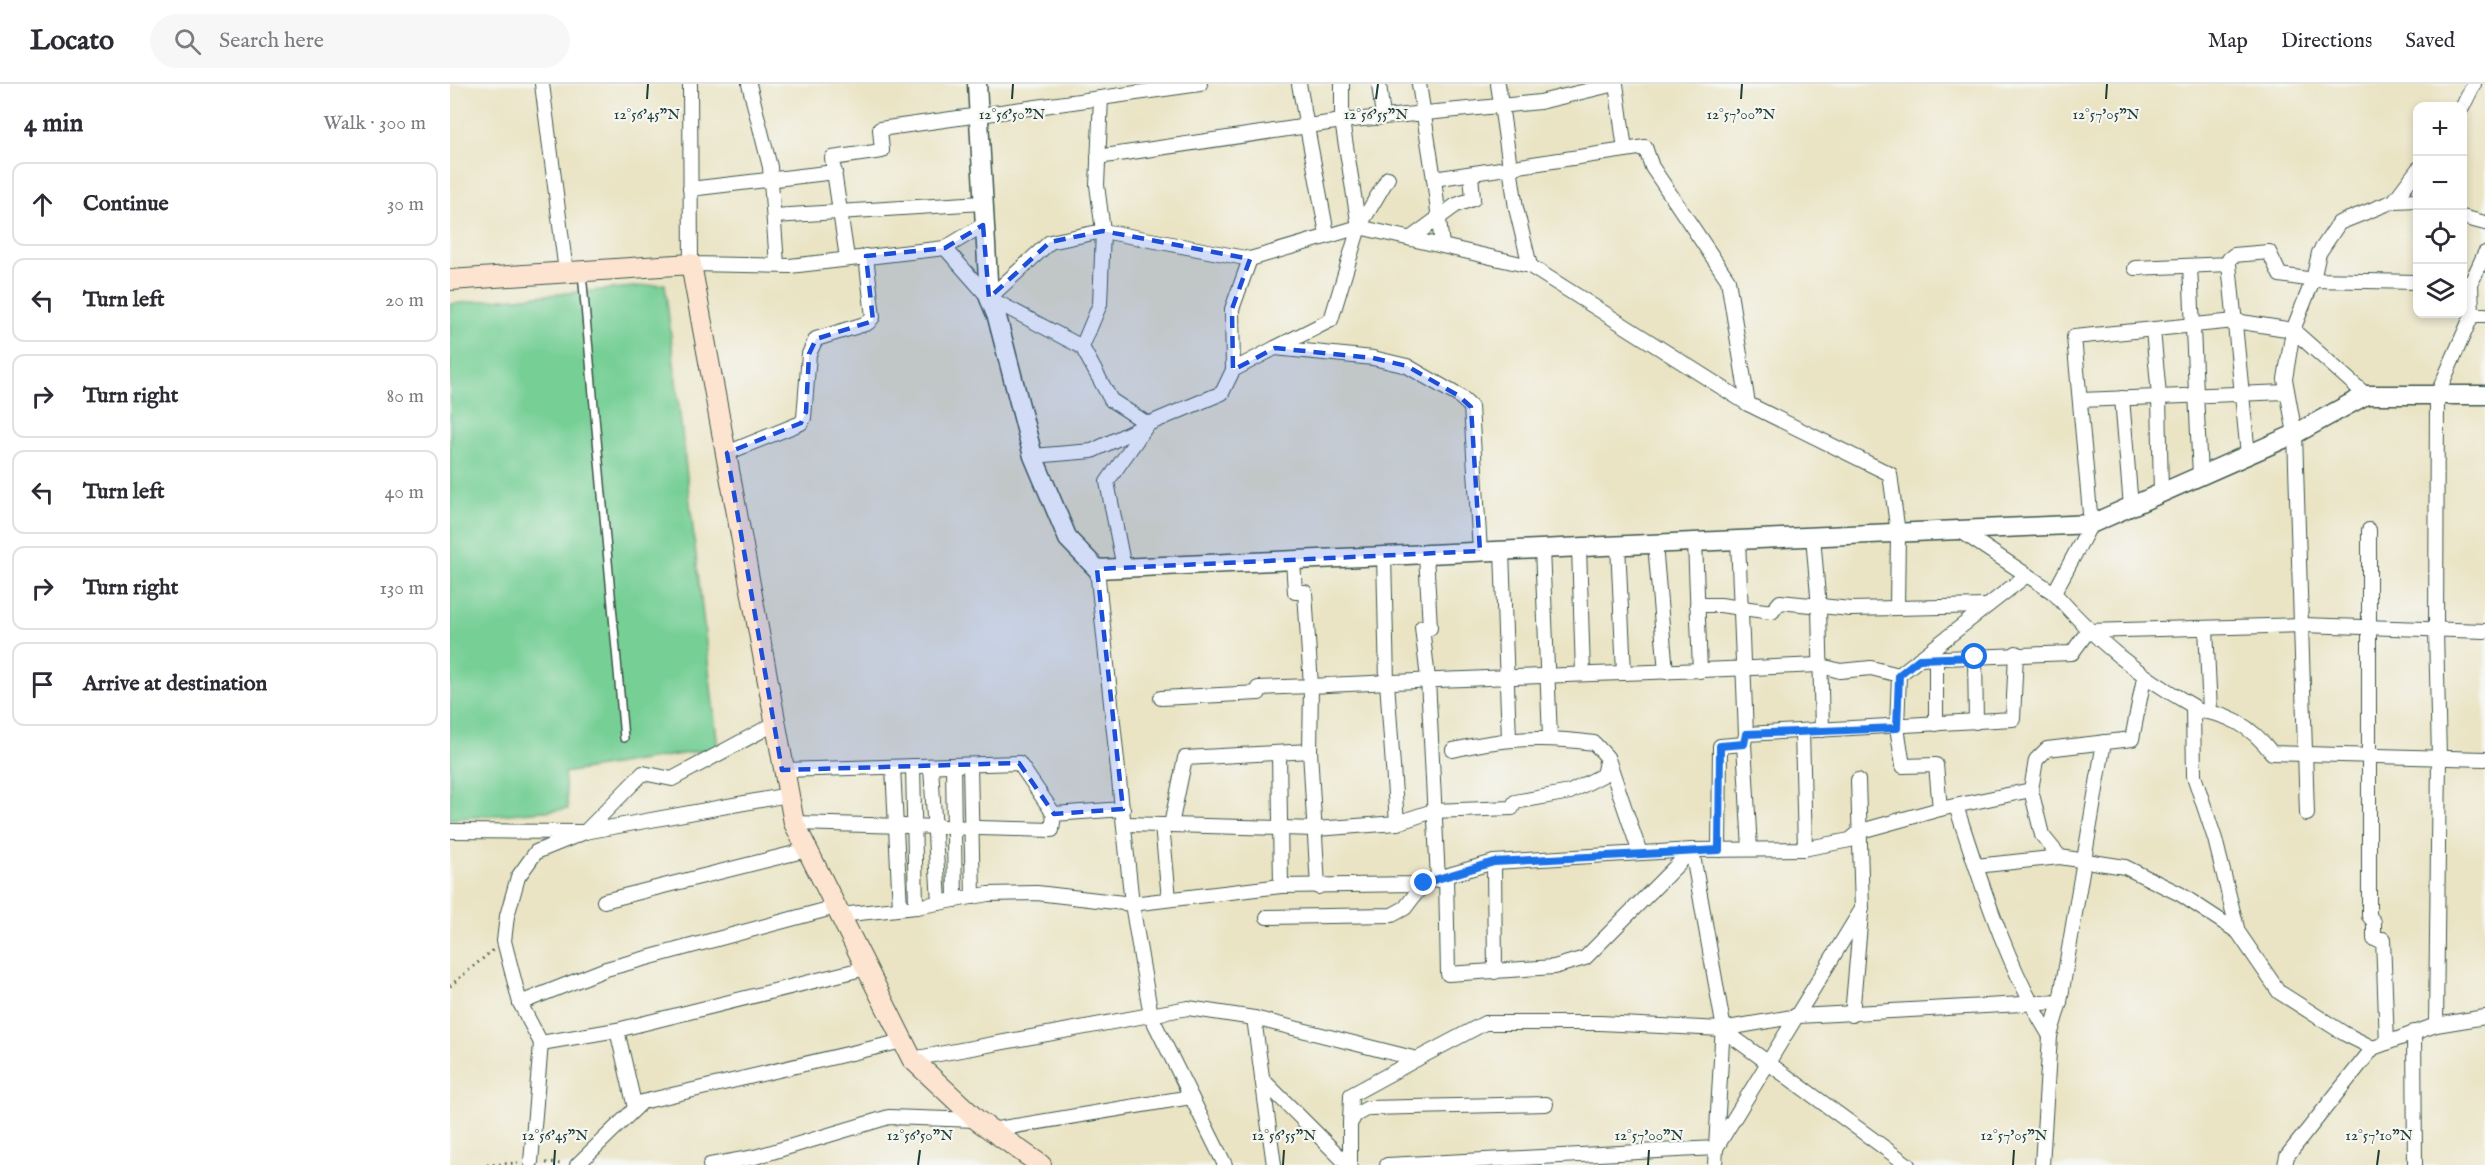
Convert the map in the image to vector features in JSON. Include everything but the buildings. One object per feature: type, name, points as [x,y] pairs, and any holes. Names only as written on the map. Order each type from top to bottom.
[{"type":"main road","points":[[450,280],[691,264],[727,453],[782,770],[794,823],[912,1059],[984,1125],[1041,1165]]},
{"type":"street","points":[[542,84],[574,272]]},
{"type":"street","points":[[690,84],[691,264],[790,266],[945,248],[983,225]]},
{"type":"street","points":[[749,84],[771,177],[777,265]]},
{"type":"street","points":[[977,84],[988,298]]},
{"type":"street","points":[[847,258],[842,211],[832,158],[882,151],[880,129],[1200,84]]},
{"type":"street","points":[[1299,84],[1328,234]]},
{"type":"street","points":[[1341,84],[1342,121],[1359,226]]},
{"type":"street","points":[[1379,84],[1383,117]]},
{"type":"street","points":[[1419,84],[1443,245]]},
{"type":"street","points":[[1498,84],[1509,168],[1530,266]]},
{"type":"street","points":[[1098,157],[1342,121],[1540,102],[1576,88],[1615,84],[1625,150]]},
{"type":"street","points":[[2466,102],[2474,84]]},
{"type":"street","points":[[1082,347],[1100,304],[1103,231],[1097,185],[1101,98]]},
{"type":"street","points":[[1434,179],[1645,147],[1652,167],[1728,280],[1748,404]]},
{"type":"street","points":[[690,189],[771,177],[835,172]]},
{"type":"street","points":[[1411,238],[1455,205],[1473,199],[1471,174]]},
{"type":"street","points":[[2394,201],[2413,177]]},
{"type":"street","points":[[1233,370],[1331,320],[1359,226],[1388,178]]},
{"type":"street","points":[[2307,814],[2307,754],[2295,434],[2284,379],[2293,330],[2313,280],[2319,253],[2339,224],[2394,201],[2413,200]]},
{"type":"street","points":[[774,216],[982,203]]},
{"type":"street","points":[[2467,218],[2485,223]]},
{"type":"street","points":[[988,298],[1050,242],[1103,231],[1250,259],[1359,226],[1530,266],[1748,404],[1890,474],[1898,533],[1897,607]]},
{"type":"street","points":[[945,248],[988,298],[997,317],[1033,456],[1068,539],[1097,569],[1132,904],[1151,1016],[1225,1165]]},
{"type":"street","points":[[2248,455],[2229,259],[2234,255],[2269,252],[2280,275],[2313,280],[2413,282]]},
{"type":"street","points":[[2467,283],[2485,253]]},
{"type":"street","points":[[727,453],[801,423],[804,418],[809,354],[816,339],[868,323],[873,317],[866,256]]},
{"type":"street","points":[[1033,456],[1092,451],[1148,424],[1222,393],[1233,370],[1232,309],[1250,259]]},
{"type":"street","points":[[2135,268],[2229,264]]},
{"type":"street","points":[[2190,266],[2199,394],[2200,476]]},
{"type":"street","points":[[2467,283],[2485,280]]},
{"type":"street","points":[[2436,1025],[2439,758],[2436,630],[2437,395],[2479,315],[2467,283]]},
{"type":"street","points":[[988,298],[1082,347],[1111,400],[1148,424]]},
{"type":"street","points":[[2054,593],[2091,525],[2074,337],[2235,321],[2293,330],[2366,395]]},
{"type":"street","points":[[2152,330],[2159,396],[2161,494]]},
{"type":"street","points":[[1275,348],[1372,358],[1407,366],[1459,396],[1471,407],[1480,551]]},
{"type":"street","points":[[2079,400],[2287,392]]},
{"type":"street","points":[[1097,569],[2091,525],[2295,434],[2366,395],[2485,395]]},
{"type":"street","points":[[2122,398],[2131,507]]},
{"type":"street","points":[[1124,568],[1107,482],[1148,424]]},
{"type":"street","points":[[1959,530],[2054,593],[2088,631],[2144,678],[2193,706],[2194,776],[2215,839],[2238,932],[2279,992],[2345,1034],[2380,1045]]},
{"type":"street","points":[[2369,530],[2369,916],[2374,922],[2374,939],[2383,939],[2380,1045]]},
{"type":"street","points":[[1813,536],[1819,608],[1818,665],[1822,730]]},
{"type":"street","points":[[1738,540],[1741,669],[1750,849]]},
{"type":"street","points":[[1695,542],[1700,670]]},
{"type":"street","points":[[1655,544],[1666,672]]},
{"type":"street","points":[[1618,545],[1624,673]]},
{"type":"street","points":[[1579,547],[1583,674]]},
{"type":"street","points":[[1542,549],[1550,737]]},
{"type":"street","points":[[1502,550],[1509,739]]},
{"type":"street","points":[[1426,554],[1430,628],[1422,627],[1428,679],[1433,811],[1442,879],[1448,974],[1554,967],[1585,958],[1692,850]]},
{"type":"street","points":[[1384,556],[1387,682],[1397,823]]},
{"type":"street","points":[[1293,560],[1295,592],[1305,592],[1311,686],[1310,751],[1318,887]]},
{"type":"street","points":[[1940,809],[1936,765],[1903,766],[1897,728],[1899,675],[2027,575]]},
{"type":"street","points":[[1697,605],[1772,612],[1780,602],[1819,608],[1988,606]]},
{"type":"street","points":[[2088,631],[2302,625],[2485,632]]},
{"type":"street","points":[[2206,628],[2210,711]]},
{"type":"street","points":[[1919,659],[2016,653],[2072,653],[2088,631]]},
{"type":"street","points":[[1719,850],[1720,746],[1745,739],[1802,731],[1897,728],[2013,719],[2016,653]]},
{"type":"street","points":[[1975,657],[1976,722]]},
{"type":"street","points":[[1936,658],[1936,724]]},
{"type":"street","points":[[1161,698],[1259,693],[1258,688],[1506,675],[1666,672],[1818,665],[1840,671],[1871,668],[1899,675]]},
{"type":"street","points":[[2060,857],[2042,836],[2031,790],[2036,760],[2047,749],[2132,739],[2144,678]]},
{"type":"street","points":[[2193,710],[2210,711],[2256,733],[2272,753],[2485,759]]},
{"type":"street","points":[[531,1161],[540,1043],[520,1003],[504,941],[507,916],[518,877],[536,852],[585,832],[643,773],[672,779],[774,724]]},
{"type":"street","points":[[1802,731],[1805,848]]},
{"type":"street","points":[[1453,750],[1509,739],[1550,737],[1594,743],[1607,757],[1640,853]]},
{"type":"street","points":[[2042,1165],[2050,1036],[2060,1002],[2104,742]]},
{"type":"street","points":[[1169,899],[1167,825],[1185,758],[1310,751]]},
{"type":"street","points":[[1279,753],[1281,886]]},
{"type":"street","points":[[1125,824],[1316,829],[1397,823],[1433,811],[1512,808],[1515,802],[1570,792],[1603,775],[1607,757]]},
{"type":"street","points":[[782,770],[1019,763],[1054,814],[1052,830],[794,823]]},
{"type":"street","points":[[953,765],[955,900]]},
{"type":"street","points":[[970,765],[973,897]]},
{"type":"street","points":[[913,766],[916,907]]},
{"type":"street","points":[[931,766],[939,903]]},
{"type":"street","points":[[893,767],[900,908]]},
{"type":"street","points":[[1852,1015],[1862,909],[1858,780]]},
{"type":"street","points":[[520,1003],[606,969],[838,911],[916,907],[973,897],[1037,892],[1132,904],[1281,886],[1424,883],[1494,862],[1692,850],[1805,848],[1850,840],[1861,831],[1940,809],[2031,790]]},
{"type":"street","points":[[450,831],[585,832],[788,795]]},
{"type":"street","points":[[1956,806],[1993,920],[2030,1004],[2050,1036]]},
{"type":"street","points":[[1054,814],[1123,809]]},
{"type":"street","points":[[604,901],[807,850]]},
{"type":"street","points":[[1692,850],[1722,1029],[1715,1165]]},
{"type":"street","points":[[1976,866],[2060,857],[2125,867],[2180,894],[2238,932]]},
{"type":"street","points":[[1494,862],[1495,972]]},
{"type":"street","points":[[1267,917],[1392,915],[1405,908],[1424,883]]},
{"type":"street","points":[[1716,1148],[1770,1064],[1862,909]]},
{"type":"street","points":[[540,1043],[617,1030],[866,968]]},
{"type":"street","points":[[1546,1104],[1368,1108],[1355,1115],[1350,1124],[1350,1165],[1350,1135],[1350,1125],[1351,1115],[1351,1095],[1485,1023],[1600,1023],[1722,1029],[1798,1016],[1852,1015],[2060,1002]]},
{"type":"street","points":[[912,1059],[1188,1008],[1254,1018],[1417,1059]]},
{"type":"street","points":[[2285,1165],[2287,1156],[2380,1045],[2436,1025],[2485,1017]]},
{"type":"street","points":[[1254,1018],[1274,1165]]},
{"type":"street","points":[[1722,1029],[1908,1165]]},
{"type":"street","points":[[617,1030],[635,1108]]},
{"type":"street","points":[[2414,1032],[2415,1165]]},
{"type":"street","points":[[580,1165],[577,1165],[642,1102],[903,1041]]},
{"type":"street","points":[[1262,1079],[1348,1165]]},
{"type":"street","points":[[710,1165],[755,1157],[889,1117],[984,1125],[1191,1097]]},
{"type":"street","points":[[1387,1165],[1716,1148]]},
{"type":"lane","points":[[574,272],[624,738]]},
{"type":"path","points":[[450,986],[504,941]]},
{"type":"highlighted area","points":[[983,225],[989,298],[1050,242],[1103,231],[1250,259],[1232,309],[1233,370],[1275,348],[1373,358],[1407,366],[1459,396],[1471,407],[1480,551],[1097,569],[1123,809],[1054,814],[1019,763],[782,770],[727,453],[801,423],[806,412],[809,354],[816,339],[873,321],[866,256],[945,248]]},
{"type":"green space","points":[[665,284],[718,748],[564,773],[568,809],[450,819],[450,304]]},
{"type":"route","points":[[1424,883],[1494,862],[1719,850],[1720,746],[1744,744],[1746,734],[1897,728],[1899,675],[1919,659],[1975,657]]}]
